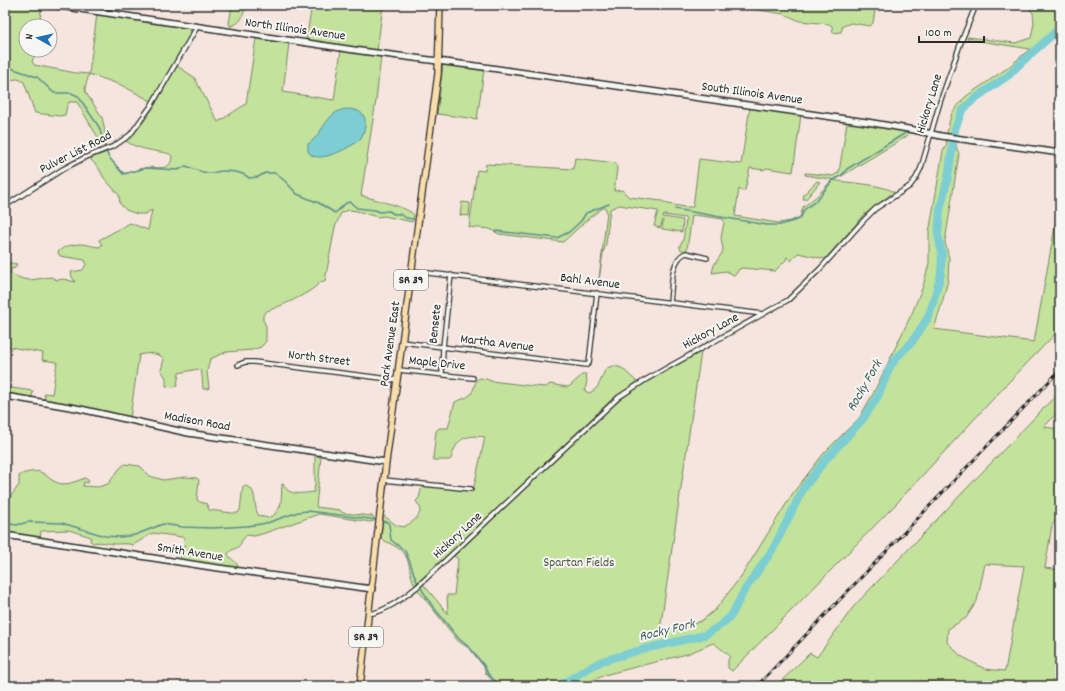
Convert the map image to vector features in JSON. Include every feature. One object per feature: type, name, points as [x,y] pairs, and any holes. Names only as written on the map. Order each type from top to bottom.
[{"type":"main road","name":"Park Avenue East","points":[[360,686],[386,462],[440,61],[440,5]]},
{"type":"street","name":"North Illinois Avenue","points":[[53,5],[368,52],[440,61]]},
{"type":"street","points":[[92,11],[93,5]]},
{"type":"street","name":"Hickory Lane","points":[[369,614],[390,606],[417,587],[619,397],[647,379],[764,314],[796,294],[875,209],[910,186],[921,168],[936,116],[957,54],[976,5]]},
{"type":"street","name":"Pulver List Road","points":[[5,206],[58,172],[126,138],[137,127],[160,92],[197,27]]},
{"type":"street","name":"South Illinois Avenue","points":[[440,61],[867,122],[943,137],[1060,153]]},
{"type":"street","points":[[670,302],[674,267],[678,259],[684,254],[689,253],[707,258]]},
{"type":"street","name":"Bahl Avenue","points":[[412,270],[764,314]]},
{"type":"street","name":"Bensete","points":[[442,374],[443,347],[451,275]]},
{"type":"street","name":"Martha Avenue","points":[[402,342],[587,365],[589,363],[597,293]]},
{"type":"street","name":"North Street","points":[[238,365],[245,362],[254,362],[398,380]]},
{"type":"street","name":"Maple Drive","points":[[399,370],[473,378]]},
{"type":"street","name":"Madison Road","points":[[5,396],[76,408],[188,433],[386,462]]},
{"type":"street","points":[[384,480],[471,489]]},
{"type":"street","name":"Smith Avenue","points":[[5,535],[212,567],[372,589]]},
{"type":"green space","points":[[5,5],[42,5],[40,18],[18,18],[18,58],[34,58],[32,61],[34,65],[89,74],[85,88],[86,93],[102,117],[107,142],[103,146],[77,102],[69,102],[65,115],[60,116],[35,113],[24,82],[18,79],[5,80]]},
{"type":"green space","points":[[232,5],[246,5],[240,21],[230,26],[229,23]]},
{"type":"green space","points":[[312,5],[383,5],[377,51],[306,40]]},
{"type":"green space","points":[[726,5],[876,5],[873,23],[870,26],[851,23],[843,26],[841,32],[833,33],[832,26],[829,24],[800,21],[784,14]]},
{"type":"green space","points":[[1022,5],[1060,5],[1060,28],[1009,75],[968,104],[962,111],[957,121],[954,135],[947,134],[952,113],[965,97],[1006,69],[1030,49],[967,39],[968,37],[1015,43],[1031,38],[1034,23],[1033,13],[1028,7]]},
{"type":"green space","points":[[97,14],[190,28],[191,33],[151,101],[121,85],[89,74]]},
{"type":"green space","points":[[256,38],[289,43],[283,92],[334,100],[341,50],[381,56],[376,101],[361,195],[411,212],[414,215],[413,221],[384,216],[377,217],[348,210],[341,213],[335,227],[325,281],[320,282],[303,295],[288,303],[267,311],[263,315],[263,320],[266,326],[266,341],[261,347],[252,350],[226,352],[210,359],[207,372],[209,388],[207,389],[203,389],[202,373],[198,369],[179,373],[177,386],[166,386],[166,378],[161,370],[164,359],[156,354],[149,354],[139,355],[130,418],[44,400],[45,393],[52,394],[57,362],[42,360],[43,353],[5,346],[5,288],[7,286],[5,284],[5,262],[17,264],[15,268],[11,269],[11,274],[23,279],[30,280],[51,277],[57,280],[64,279],[75,282],[71,272],[83,270],[86,264],[85,260],[60,256],[58,252],[60,250],[78,244],[100,247],[102,244],[99,240],[130,223],[148,230],[152,210],[145,214],[137,214],[126,210],[120,204],[119,195],[104,178],[91,158],[107,152],[109,158],[125,174],[141,168],[162,168],[169,165],[172,156],[169,154],[142,148],[126,141],[148,116],[177,66],[194,77],[218,122],[246,104]]},
{"type":"green space","points":[[443,64],[484,70],[477,119],[437,114]]},
{"type":"green space","points":[[750,107],[801,115],[793,172],[766,168],[764,170],[750,168],[745,190],[742,191],[739,189],[735,216],[778,223],[791,221],[800,217],[803,207],[818,195],[832,180],[873,185],[889,189],[894,192],[865,214],[825,259],[798,253],[791,261],[787,257],[775,271],[742,268],[739,269],[734,275],[726,271],[712,273],[714,265],[723,249],[721,238],[724,222],[723,219],[692,216],[687,249],[684,251],[680,249],[680,245],[683,241],[685,218],[664,215],[663,217],[683,220],[682,232],[662,229],[663,220],[660,228],[654,226],[658,211],[619,205],[610,209],[606,244],[603,253],[598,287],[607,212],[605,208],[590,217],[563,242],[499,234],[490,229],[469,227],[477,170],[485,171],[486,164],[573,169],[575,158],[616,163],[617,169],[614,191],[622,190],[629,197],[662,201],[668,204],[685,207],[693,207],[699,159],[741,164]]},
{"type":"green space","points":[[847,122],[907,131],[908,135],[835,180],[805,175],[805,173],[807,173],[833,176],[839,172]]},
{"type":"green space","name":"Spartan Fields","points":[[947,140],[957,141],[956,146],[959,154],[945,242],[949,258],[948,280],[934,329],[1034,342],[1060,199],[1060,240],[1058,253],[1060,253],[1060,329],[895,505],[732,671],[728,668],[728,660],[730,656],[713,643],[687,654],[608,674],[578,686],[498,686],[486,674],[484,667],[470,649],[458,641],[417,589],[423,584],[448,614],[447,595],[454,595],[458,559],[454,556],[613,405],[639,386],[701,352],[660,630],[685,627],[701,621],[715,610],[742,575],[793,493],[824,453],[859,418],[873,394],[912,313],[923,286],[929,263],[929,233],[943,151]]},
{"type":"green space","points":[[817,181],[820,182],[806,199],[803,199],[804,194]]},
{"type":"green space","points":[[462,202],[470,203],[469,216],[460,215]]},
{"type":"green space","points":[[615,366],[622,368],[637,382],[610,401],[452,552],[415,585],[406,556],[395,546],[381,539],[383,515],[396,525],[403,527],[412,522],[421,509],[416,501],[419,498],[422,486],[473,491],[485,437],[472,436],[462,439],[449,460],[434,460],[433,458],[436,431],[439,428],[448,428],[455,402],[470,395],[476,381],[480,378],[491,381],[533,386],[546,387],[550,384],[567,387],[583,374],[586,374],[587,381],[585,391],[589,393],[596,389],[606,369]]},
{"type":"green space","points":[[5,387],[33,391],[32,398],[5,394]]},
{"type":"green space","points":[[1060,391],[1060,410],[1044,427],[1060,429],[1060,515],[1052,525],[1045,568],[1060,570],[1060,686],[995,686],[919,681],[905,684],[904,686],[776,686],[810,653],[817,657],[854,606]],"holes":[[[985,564],[1024,566],[1005,671],[985,669],[961,656],[947,642],[948,629],[966,618],[977,601]]]},
{"type":"green space","points":[[315,456],[321,457],[316,507],[340,510],[343,513],[372,516],[374,521],[370,522],[319,514],[262,534],[254,536],[247,535],[239,546],[230,551],[228,554],[237,564],[237,568],[180,560],[184,544],[184,538],[182,537],[153,533],[133,545],[102,542],[93,543],[90,541],[91,537],[69,530],[41,531],[40,539],[5,533],[5,504],[19,485],[19,476],[25,473],[36,471],[40,472],[58,483],[64,484],[72,483],[85,478],[89,481],[88,483],[84,482],[83,486],[98,487],[108,484],[120,468],[125,464],[140,466],[150,476],[163,480],[185,477],[197,478],[199,480],[197,500],[207,504],[209,510],[238,513],[240,510],[243,486],[248,487],[253,493],[259,516],[268,518],[274,515],[280,507],[282,484],[293,493],[314,492]]},
{"type":"water","points":[[346,109],[358,111],[365,118],[365,126],[361,138],[351,146],[327,156],[313,156],[309,153],[308,144],[313,140],[329,119],[339,111]]},
{"type":"waterway","name":"Rocky Fork","points":[[559,686],[602,661],[644,649],[705,635],[731,616],[744,591],[773,549],[803,489],[826,459],[863,419],[878,396],[890,367],[897,357],[912,342],[927,319],[941,274],[942,254],[938,235],[940,210],[948,177],[955,129],[962,111],[974,99],[1009,75],[1060,28]]},
{"type":"waterway","points":[[5,66],[37,77],[54,93],[71,93],[78,96],[99,127],[108,156],[123,174],[146,168],[178,170],[186,166],[207,173],[222,171],[237,172],[244,174],[249,178],[258,177],[265,173],[275,173],[297,194],[319,203],[335,213],[346,203],[350,202],[357,208],[380,212],[389,211],[394,214],[400,214],[406,218],[413,219]]},
{"type":"waterway","points":[[833,180],[842,175],[847,169],[907,132]]},
{"type":"waterway","points":[[675,209],[767,225],[780,225],[800,219],[805,209],[816,201],[833,180]]},
{"type":"waterway","points":[[496,231],[557,238],[569,232],[581,221],[586,213],[609,204]]},
{"type":"waterway","points":[[5,523],[16,525],[29,522],[62,523],[105,536],[120,537],[135,535],[163,524],[182,527],[212,528],[247,526],[267,523],[298,512],[308,511],[378,520]]},
{"type":"waterway","points":[[382,521],[389,524],[391,540],[405,551],[416,580],[431,604],[459,639],[470,648],[485,667],[488,674],[500,686]]},
{"type":"railway","points":[[757,686],[1060,370]]}]
